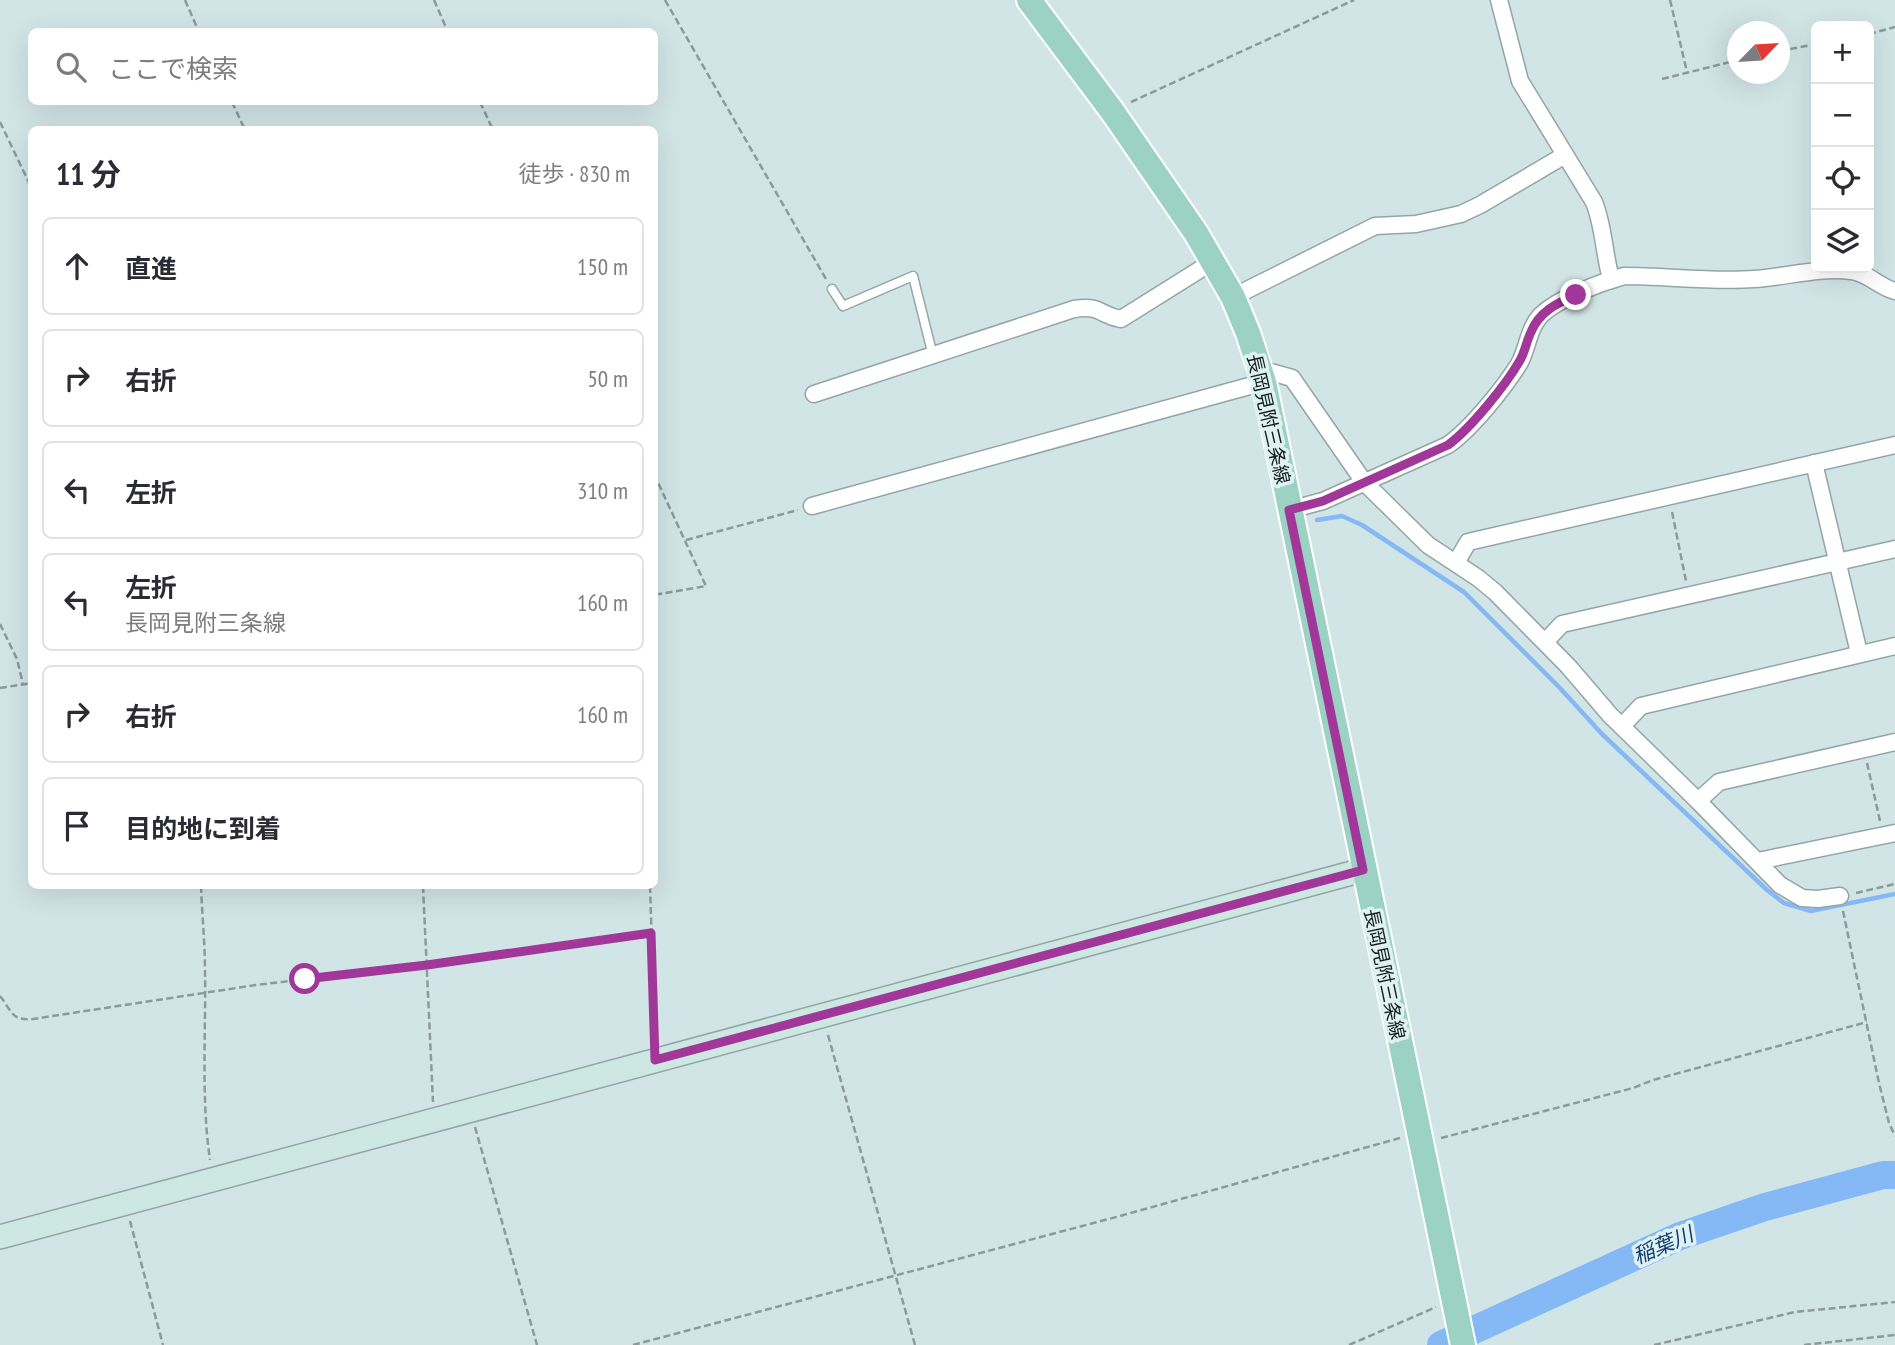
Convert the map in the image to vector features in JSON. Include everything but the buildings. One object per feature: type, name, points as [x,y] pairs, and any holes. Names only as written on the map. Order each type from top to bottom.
[{"type":"main road","name":"長岡見附三条線","points":[[1029,0],[1112,111],[1196,233],[1233,297],[1248,333],[1261,376],[1463,1345]]},
{"type":"street","points":[[1499,0],[1520,81],[1594,202],[1600,218],[1611,279]]},
{"type":"street","points":[[1233,297],[1375,226],[1416,224],[1461,214],[1564,155]]},
{"type":"street","points":[[814,394],[1074,309],[1097,308],[1111,318],[1121,319],[1212,262]]},
{"type":"street","points":[[1289,510],[1323,501],[1448,445],[1472,424],[1518,364],[1539,317],[1563,300],[1611,279],[1624,276],[1755,279],[1850,270],[1895,290]]},
{"type":"street","points":[[812,506],[1261,376],[1292,378],[1364,482],[1428,545],[1495,592],[1622,726],[1780,885],[1802,898],[1840,896]]},
{"type":"street","points":[[1456,563],[1468,542],[1895,446]]},
{"type":"street","points":[[1814,463],[1859,653]]},
{"type":"street","points":[[1545,642],[1562,624],[1895,549]]},
{"type":"street","points":[[1622,726],[1641,706],[1895,646]]},
{"type":"street","points":[[1698,801],[1719,782],[1895,742]]},
{"type":"street","points":[[1758,861],[1889,834]]},
{"type":"street","points":[[0,1237],[1363,870]]},
{"type":"lane","points":[[832,289],[843,306],[913,276],[933,356]]},
{"type":"path","points":[[185,0],[198,28]]},
{"type":"path","points":[[433,0],[446,28]]},
{"type":"path","points":[[665,0],[832,289]]},
{"type":"path","points":[[1112,111],[1354,0]]},
{"type":"path","points":[[1670,0],[1687,73]]},
{"type":"path","points":[[1874,33],[1895,27]]},
{"type":"path","points":[[1790,49],[1811,45]]},
{"type":"path","points":[[1662,79],[1727,63]]},
{"type":"path","points":[[233,105],[243,126]]},
{"type":"path","points":[[481,105],[491,126]]},
{"type":"path","points":[[0,122],[28,181]]},
{"type":"path","points":[[658,482],[706,586],[658,594]]},
{"type":"path","points":[[1668,495],[1689,595]]},
{"type":"path","points":[[686,540],[812,506]]},
{"type":"path","points":[[0,624],[17,659],[23,684]]},
{"type":"path","points":[[0,688],[28,683]]},
{"type":"path","points":[[1864,749],[1889,834]]},
{"type":"path","points":[[1895,884],[1840,896],[1889,1123],[1895,1136]]},
{"type":"path","points":[[201,889],[209,1156],[213,1181]]},
{"type":"path","points":[[423,889],[432,1100],[437,1119]]},
{"type":"path","points":[[650,889],[655,1060]]},
{"type":"path","points":[[0,996],[14,1016],[21,1020],[256,985],[427,965],[651,933]]},
{"type":"path","points":[[822,1016],[915,1345]]},
{"type":"path","points":[[633,1345],[1419,1136],[1460,1134],[1867,1022]]},
{"type":"path","points":[[470,1111],[537,1345]]},
{"type":"path","points":[[125,1204],[163,1345]]},
{"type":"path","points":[[1654,1345],[1795,1312],[1895,1301]]},
{"type":"path","points":[[1349,1345],[1454,1304]]},
{"type":"path","points":[[1804,1345],[1895,1335]]},
{"type":"waterway","points":[[1317,520],[1342,516],[1362,525],[1464,592],[1602,734],[1784,903],[1811,911],[1895,894]]},
{"type":"waterway","name":"稲葉川","points":[[1441,1345],[1680,1236],[1765,1207],[1883,1175],[1895,1175]]},
{"type":"route","points":[[305,979],[427,965],[651,933],[655,1060],[1363,870],[1289,510],[1323,501],[1448,445],[1459,437],[1518,364],[1539,317],[1550,307],[1576,295]]}]
